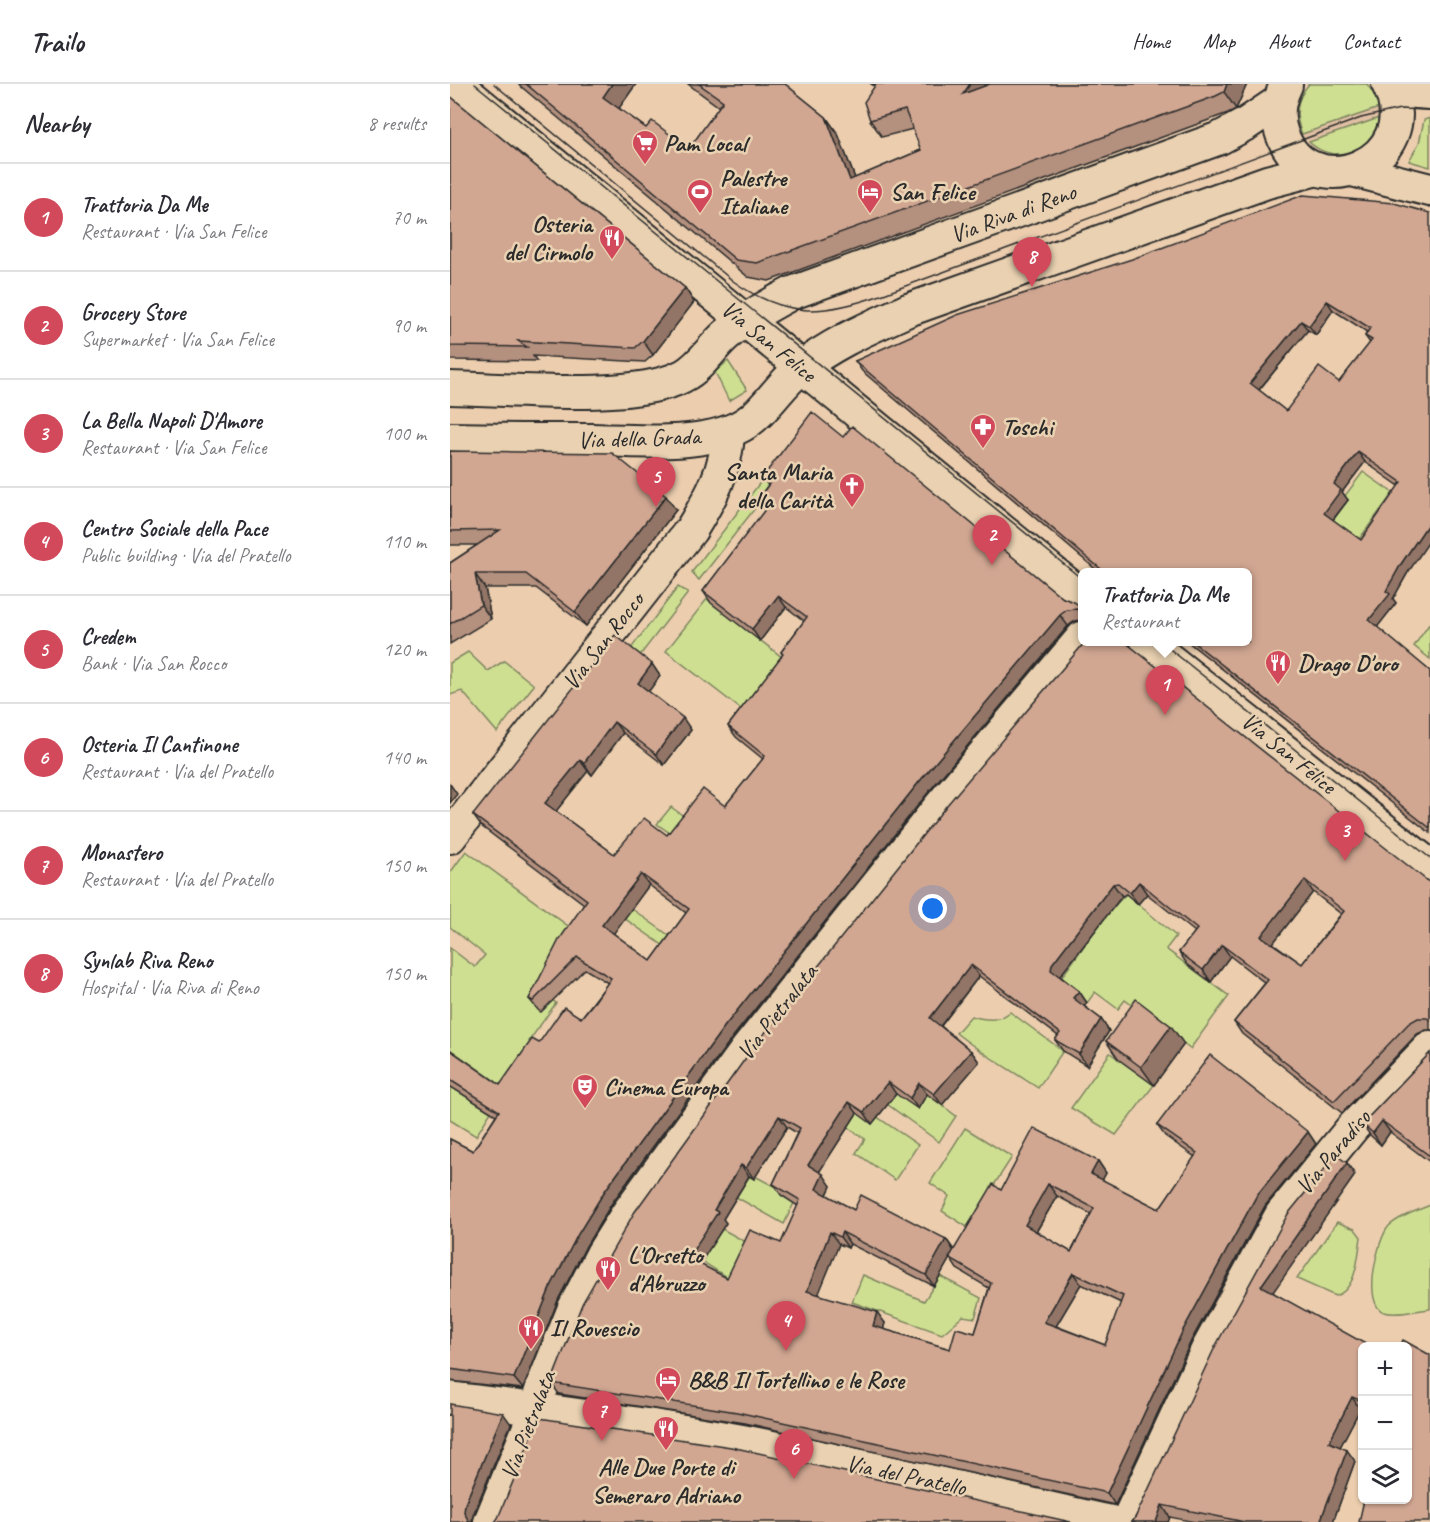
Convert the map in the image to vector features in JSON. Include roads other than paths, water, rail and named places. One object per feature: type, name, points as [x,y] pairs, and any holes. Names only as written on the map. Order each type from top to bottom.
[{"type":"street","name":"Via San Felice","points":[[456,84],[1078,592]]},
{"type":"street","points":[[802,367],[854,335],[932,301],[1267,182],[1317,169],[1335,172],[1352,170],[1374,160],[1389,141],[1396,118],[1389,87],[1430,93]]},
{"type":"street","name":"Via Riva di Reno","points":[[745,321],[802,289],[1220,138],[1246,124],[1283,93]]},
{"type":"street","points":[[1283,93],[1278,116],[1284,138],[1296,155],[1317,169]]},
{"type":"street","points":[[1352,170],[1430,190]]},
{"type":"street","name":"Via della Grada","points":[[450,388],[607,391],[651,387],[690,372],[745,321]]},
{"type":"street","name":"Via della Grada","points":[[450,439],[655,441],[689,439],[728,432],[752,418],[802,367]]},
{"type":"street","name":"Via San Rocco","points":[[450,837],[691,530],[710,499],[724,467],[728,432]]},
{"type":"street","name":"Via Pietralata","points":[[490,1522],[577,1300],[627,1214],[747,1049],[941,805],[1078,644]]},
{"type":"street","name":"Via San Felice","points":[[1152,646],[1430,866]]},
{"type":"street","name":"Via Paradiso","points":[[1127,1522],[1197,1370],[1254,1272],[1289,1204],[1353,1127],[1430,1047]]},
{"type":"street","name":"Via del Pratello","points":[[450,1398],[742,1441],[929,1480],[1111,1522]]},
{"type":"tram line","points":[[475,84],[1078,576]]},
{"type":"tram line","points":[[494,84],[733,281],[770,302],[804,310],[840,307],[881,295],[1361,118],[1400,109],[1430,110]]},
{"type":"tram line","points":[[1166,646],[1430,858]]},
{"type":"place","name":"Pam Local","points":[[645,166]]},
{"type":"place","name":"Palestre Italiane","points":[[700,215]]},
{"type":"place","name":"San Felice","points":[[870,215]]},
{"type":"place","name":"Osteria del Cirmolo","points":[[612,261]]},
{"type":"place","name":"Synlab Riva Reno","points":[[1032,287]]},
{"type":"place","name":"Toschi","points":[[983,450]]},
{"type":"place","name":"Credem","points":[[656,507]]},
{"type":"place","name":"Santa Maria della Carità","points":[[852,509]]},
{"type":"place","name":"Grocery Store","points":[[992,565]]},
{"type":"place","name":"Drago D'oro","points":[[1278,686]]},
{"type":"place","name":"Trattoria Da Me","points":[[1165,715]]},
{"type":"place","name":"La Bella Napoli D'Amore","points":[[1345,861]]},
{"type":"place","name":"Cinema Europa","points":[[585,1110]]},
{"type":"place","name":"L'Orsetto d'Abruzzo","points":[[608,1292]]},
{"type":"place","name":"Il Rovescio","points":[[531,1351]]},
{"type":"place","name":"Centro Sociale della Pace","points":[[786,1351]]},
{"type":"place","name":"B&B Il Tortellino e le Rose","points":[[668,1403]]},
{"type":"place","name":"Monastero","points":[[602,1441]]},
{"type":"place","name":"Alle Due Porte di Semeraro Adriano","points":[[666,1452]]},
{"type":"place","name":"Osteria Il Cantinone","points":[[794,1479]]}]
